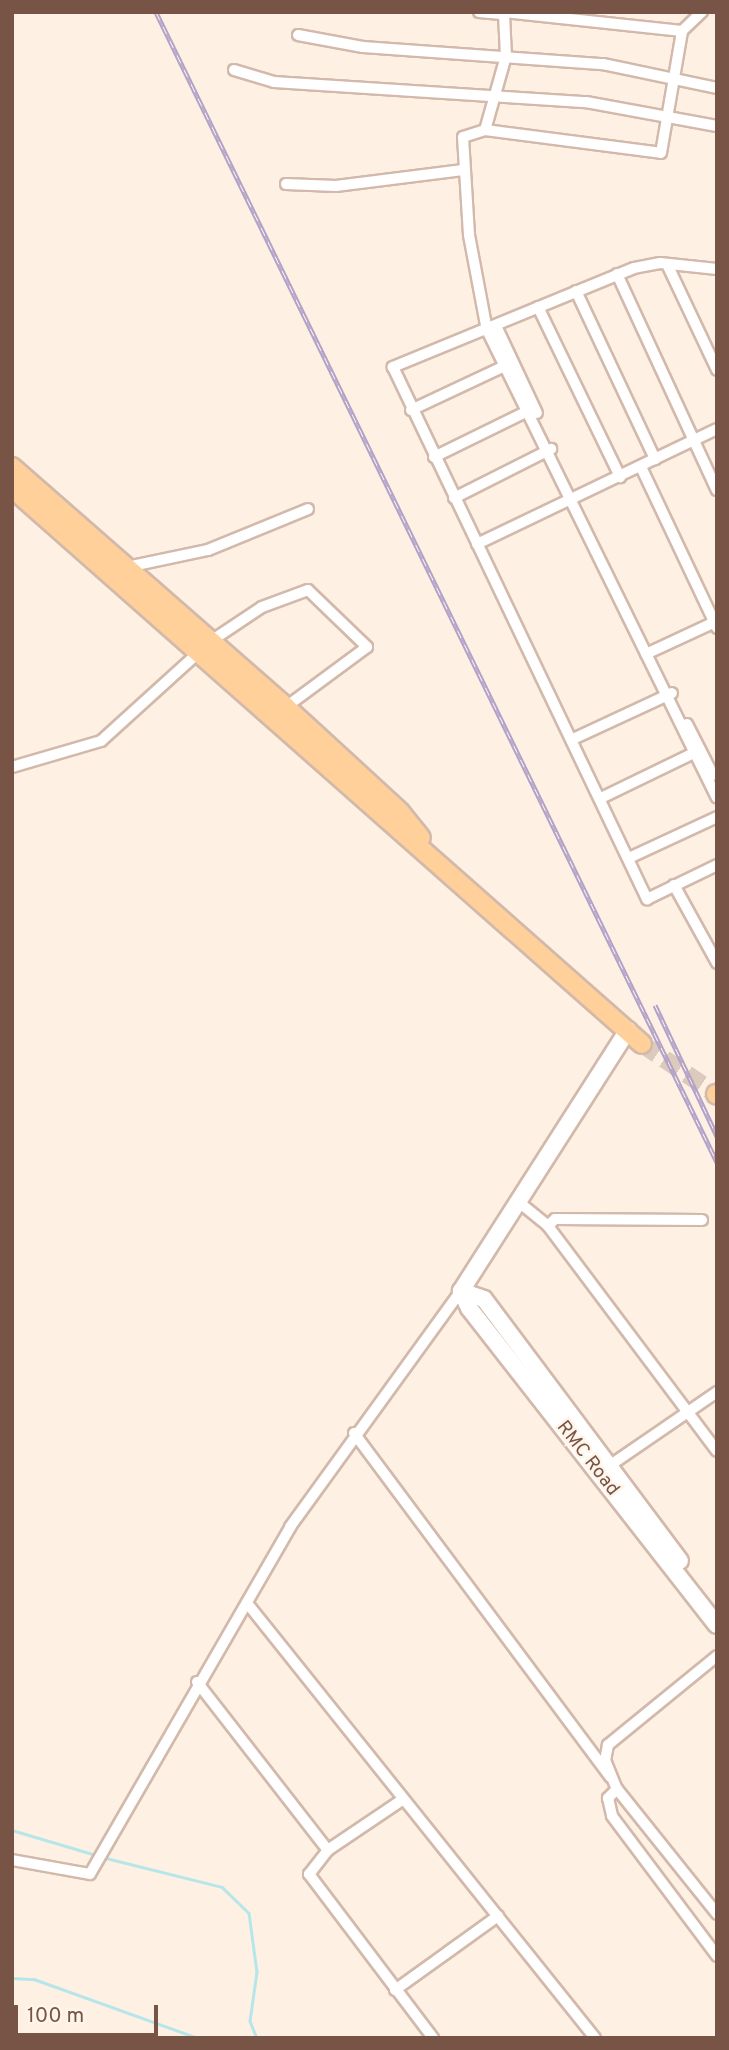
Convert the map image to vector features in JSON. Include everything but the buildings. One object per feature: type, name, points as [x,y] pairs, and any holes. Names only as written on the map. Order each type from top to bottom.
[{"type":"main road","points":[[14,481],[127,567],[210,652],[286,707],[400,812],[438,860]]},
{"type":"main road","points":[[14,481],[210,652],[642,1044]]},
{"type":"street","points":[[479,12],[682,31]]},
{"type":"street","points":[[702,12],[682,31],[661,153],[485,130],[463,137],[463,170],[478,298],[697,751],[717,798]]},
{"type":"street","points":[[485,130],[492,96],[506,56],[504,13]]},
{"type":"street","points":[[298,35],[363,47],[506,56],[673,77],[717,88]]},
{"type":"street","points":[[234,70],[274,82],[586,102],[665,119],[717,126]]},
{"type":"street","points":[[286,184],[336,186],[463,170]]},
{"type":"street","points":[[667,264],[717,370]]},
{"type":"street","points":[[717,270],[667,264],[617,274],[393,367],[411,410],[631,857],[647,899],[717,865]]},
{"type":"street","points":[[617,274],[717,491]]},
{"type":"street","points":[[576,291],[654,457]]},
{"type":"street","points":[[538,307],[619,474]]},
{"type":"street","points":[[411,410],[509,364]]},
{"type":"street","points":[[434,457],[532,409]]},
{"type":"street","points":[[477,544],[717,424]]},
{"type":"street","points":[[692,438],[717,429]]},
{"type":"street","points":[[454,498],[551,449]]},
{"type":"street","points":[[619,474],[640,467],[654,457]]},
{"type":"street","points":[[640,467],[716,623],[649,652]]},
{"type":"street","points":[[127,567],[208,550],[308,509]]},
{"type":"street","points":[[12,767],[101,741],[262,607],[308,590],[367,647],[286,707]]},
{"type":"street","points":[[573,739],[669,694]]},
{"type":"street","points":[[601,797],[697,751]]},
{"type":"street","points":[[697,751],[717,784]]},
{"type":"street","points":[[631,857],[717,817]]},
{"type":"street","points":[[674,885],[717,963]]},
{"type":"street","points":[[12,1860],[90,1874],[197,1682],[354,1433],[461,1291],[520,1203],[628,1030]]},
{"type":"street","points":[[520,1203],[548,1226],[717,1451]]},
{"type":"street","points":[[548,1226],[555,1219],[702,1220]]},
{"type":"street","name":"RMC Road","points":[[461,1291],[484,1299],[717,1610]]},
{"type":"street","name":"RMC Road","points":[[461,1291],[468,1308],[717,1625]]},
{"type":"street","points":[[609,1466],[717,1392]]},
{"type":"street","points":[[354,1433],[617,1789],[717,1914]]},
{"type":"street","points":[[247,1602],[402,1800],[595,2038]]},
{"type":"street","points":[[610,1777],[608,1745],[717,1656]]},
{"type":"street","points":[[197,1682],[328,1850]]},
{"type":"street","points":[[617,1789],[608,1798],[612,1816],[717,1956]]},
{"type":"street","points":[[402,1800],[328,1850],[309,1874],[433,2038]]},
{"type":"street","points":[[395,1990],[498,1916]]},
{"type":"waterway","points":[[12,1830],[96,1855]]},
{"type":"waterway","points":[[102,1857],[222,1887],[249,1913],[257,1972],[250,2021],[257,2038]]},
{"type":"waterway","points":[[12,1978],[34,1979],[198,2038]]},
{"type":"tunnel","points":[[642,1044],[716,1094]]},
{"type":"railway","points":[[156,12],[717,1162]]},
{"type":"railway","points":[[655,1005],[717,1136]]}]
